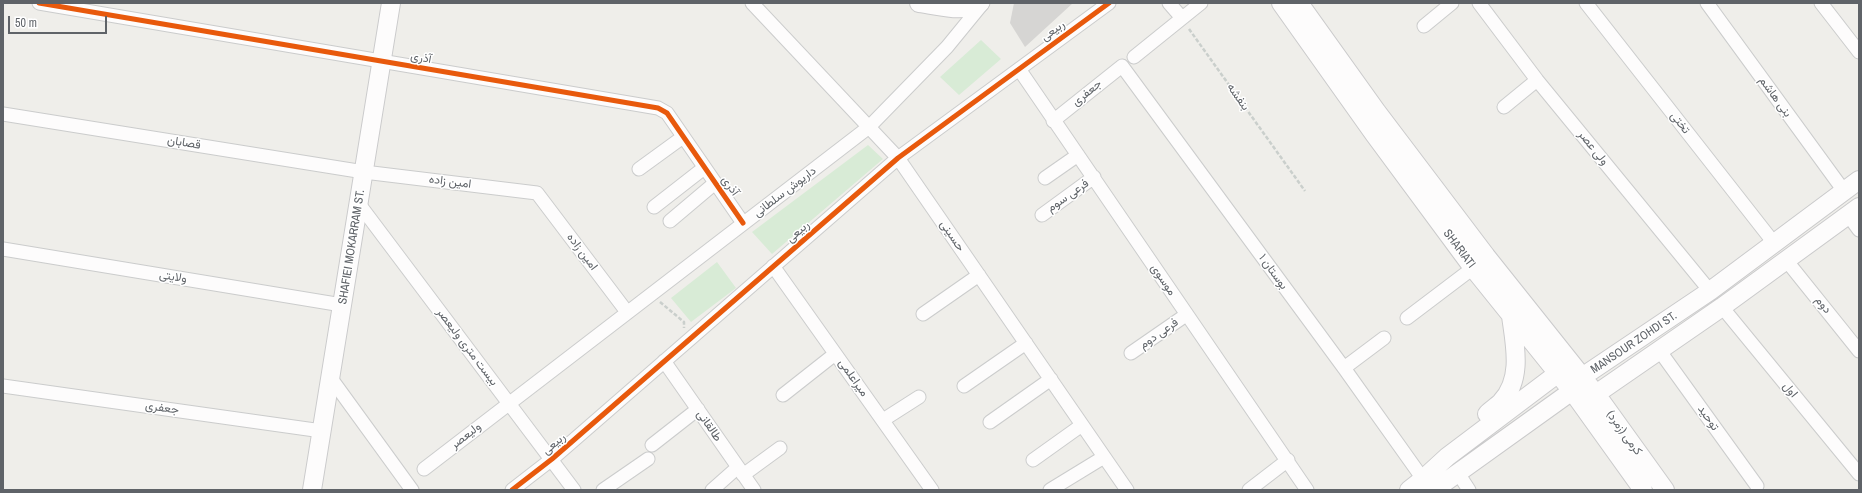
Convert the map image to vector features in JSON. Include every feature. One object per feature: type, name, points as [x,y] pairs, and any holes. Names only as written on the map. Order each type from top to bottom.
[{"type":"main road","name":"SHAFIEI MOKARRAM ST.","points":[[312,490],[391,3]]},
{"type":"main road","points":[[919,3],[962,9],[973,7],[982,3]]},
{"type":"main road","name":"SHARIATI","points":[[1281,3],[1374,134],[1473,268],[1557,374]]},
{"type":"main road","name":"SHARIATI","points":[[1299,3],[1377,112],[1486,256],[1577,384],[1644,490]]},
{"type":"main road","name":"MANSOUR ZOHDI ST.","points":[[1409,490],[1429,485],[1458,473],[1577,384],[1710,291],[1859,180]]},
{"type":"main road","name":"MANSOUR ZOHDI ST.","points":[[1596,394],[1722,307],[1854,211]]},
{"type":"main road","points":[[1774,243],[1786,260]]},
{"type":"main road","points":[[1710,291],[1722,307]]},
{"type":"main road","points":[[1447,457],[1456,439],[1502,402],[1513,384],[1516,367],[1510,316]]},
{"type":"main road","name":"MANSOUR ZOHDI ST.","points":[[1429,485],[1447,457],[1557,374],[1574,373],[1577,384]]},
{"type":"main road","name":"کرمی (زمرد)","points":[[1577,384],[1596,394],[1665,490]]},
{"type":"street","name":"آذری","points":[[39,3],[658,108],[667,114],[744,223]]},
{"type":"street","name":"حسینی","points":[[752,3],[898,158],[1127,490]]},
{"type":"street","name":"داریوش سلطانی","points":[[509,403],[869,127],[947,47],[982,3]]},
{"type":"street","name":"ربیعی","points":[[512,490],[552,459],[898,158],[1109,3]]},
{"type":"street","points":[[1169,3],[1182,18]]},
{"type":"street","points":[[1134,57],[1202,3]]},
{"type":"street","points":[[1424,26],[1452,3]]},
{"type":"street","name":"ولی عصر","points":[[1479,3],[1538,80],[1710,291]]},
{"type":"street","name":"تختی","points":[[1586,3],[1774,243]]},
{"type":"street","name":"بنی هاشم","points":[[1707,3],[1844,191]]},
{"type":"street","points":[[1821,3],[1859,52]]},
{"type":"street","name":"جعفری","points":[[1053,121],[1122,66]]},
{"type":"street","name":"بوستان ۱","points":[[1122,66],[1429,485]]},
{"type":"street","name":"موسوی","points":[[1019,69],[1053,121],[1094,178],[1186,314],[1288,460],[1307,490]]},
{"type":"street","points":[[1504,107],[1538,80]]},
{"type":"street","name":"قصابان","points":[[3,114],[364,172]]},
{"type":"street","points":[[639,169],[683,137]]},
{"type":"street","points":[[1045,178],[1078,155]]},
{"type":"street","points":[[654,207],[704,168]]},
{"type":"street","name":"امين زاده","points":[[364,172],[537,193]]},
{"type":"street","name":"فرعی سوم","points":[[1042,215],[1094,178]]},
{"type":"street","points":[[670,221],[715,183]]},
{"type":"street","name":"امین زاده","points":[[537,193],[627,312]]},
{"type":"street","name":"بیست متری ولیعصر","points":[[359,204],[574,490]]},
{"type":"street","points":[[1854,211],[1859,230]]},
{"type":"street","name":"ولایتی","points":[[3,249],[342,306]]},
{"type":"street","name":"دوم","points":[[1786,260],[1859,351]]},
{"type":"street","name":"میراعلمی","points":[[773,266],[932,490]]},
{"type":"street","points":[[1407,318],[1473,268]]},
{"type":"street","points":[[923,314],[979,276]]},
{"type":"street","name":"اول","points":[[1722,307],[1859,474]]},
{"type":"street","name":"فرعی دوم","points":[[1131,353],[1186,314]]},
{"type":"street","points":[[1344,368],[1384,338]]},
{"type":"street","points":[[964,386],[1026,343]]},
{"type":"street","name":"توحید","points":[[1659,350],[1757,486]]},
{"type":"street","points":[[783,395],[835,354]]},
{"type":"street","name":"طالقانی","points":[[664,361],[754,490]]},
{"type":"street","points":[[330,377],[412,490]]},
{"type":"street","points":[[990,422],[1051,379]]},
{"type":"street","name":"جعفری","points":[[3,386],[322,431]]},
{"type":"street","points":[[883,420],[918,397]]},
{"type":"street","name":"ولیعصر","points":[[424,469],[509,403]]},
{"type":"street","points":[[652,445],[698,409]]},
{"type":"street","points":[[1033,460],[1082,425]]},
{"type":"street","points":[[712,490],[780,448]]},
{"type":"street","points":[[1050,490],[1104,457]]},
{"type":"street","points":[[604,490],[648,459]]},
{"type":"street","points":[[1249,490],[1288,460]]},
{"type":"street","points":[[1458,473],[1469,490]]},
{"type":"path","points":[[650,294],[684,322],[685,343]]},
{"type":"green space","points":[[981,40],[1001,59],[959,95],[940,77]]},
{"type":"green space","points":[[868,145],[883,159],[772,254],[752,232]]},
{"type":"green space","points":[[717,262],[736,288],[691,322],[671,298]]},
{"type":"building","points":[[1014,3],[1073,3],[1025,47],[1010,23]]},
{"type":"cycle path","points":[[39,3],[658,108],[667,113],[743,223]]},
{"type":"cycle path","points":[[512,490],[552,459],[898,158],[1109,3]]}]
